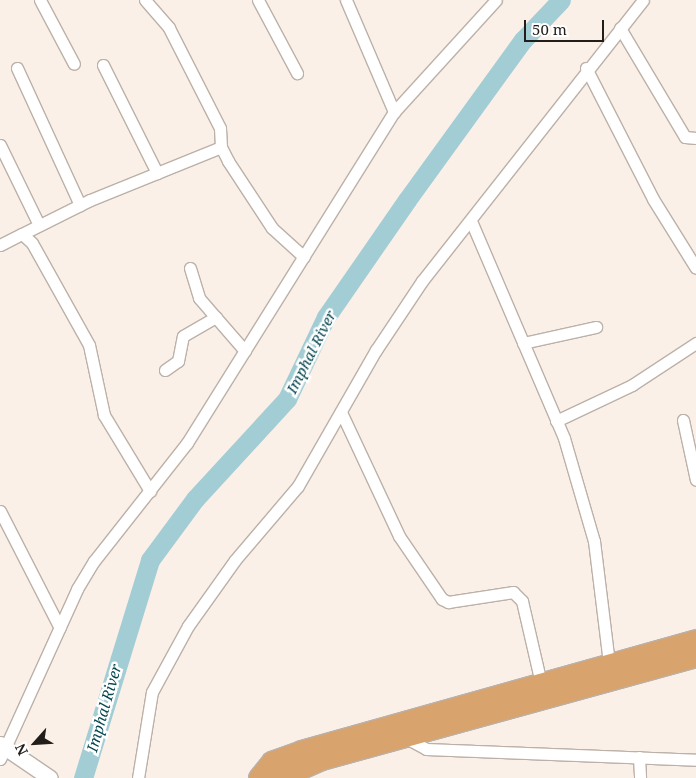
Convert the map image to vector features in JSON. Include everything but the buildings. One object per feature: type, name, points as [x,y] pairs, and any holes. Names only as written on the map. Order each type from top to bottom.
[{"type":"highway","points":[[281,778],[322,760],[541,682],[696,640]]},
{"type":"highway","points":[[259,778],[272,762],[283,757],[399,732],[696,657]]},
{"type":"street","points":[[40,0],[74,64]]},
{"type":"street","points":[[145,0],[170,28],[220,128],[221,147],[272,228],[304,257]]},
{"type":"street","points":[[258,0],[297,73]]},
{"type":"street","points":[[346,0],[394,112]]},
{"type":"street","points":[[43,775],[2,751],[94,561],[187,443],[394,112],[496,0]]},
{"type":"street","points":[[138,778],[145,721],[164,666],[235,560],[298,486],[341,412],[422,281],[471,221],[586,68],[643,0]]},
{"type":"street","points":[[620,28],[685,137],[696,138]]},
{"type":"street","points":[[103,66],[156,173]]},
{"type":"street","points":[[17,68],[80,204]]},
{"type":"street","points":[[586,68],[653,199],[696,268]]},
{"type":"street","points":[[0,145],[39,225]]},
{"type":"street","points":[[0,245],[80,204],[221,147]]},
{"type":"street","points":[[471,221],[556,421],[591,527],[609,664]]},
{"type":"street","points":[[22,234],[32,243],[89,345],[104,415],[150,491]]},
{"type":"street","points":[[190,268],[193,289],[245,351]]},
{"type":"street","points":[[165,370],[178,361],[183,336],[216,317]]},
{"type":"street","points":[[523,343],[596,327]]},
{"type":"street","points":[[556,421],[632,385],[696,343]]},
{"type":"street","points":[[341,412],[400,536],[442,599],[448,602],[513,592],[522,601],[541,682]]},
{"type":"street","points":[[683,420],[696,480]]},
{"type":"street","points":[[0,511],[60,628]]},
{"type":"street","points":[[399,732],[426,749],[696,760]]},
{"type":"street","points":[[639,758],[640,778]]},
{"type":"waterway","name":"Imphal River","points":[[83,778],[150,560],[195,499],[287,399],[326,317],[407,200],[523,40],[561,0]]}]
